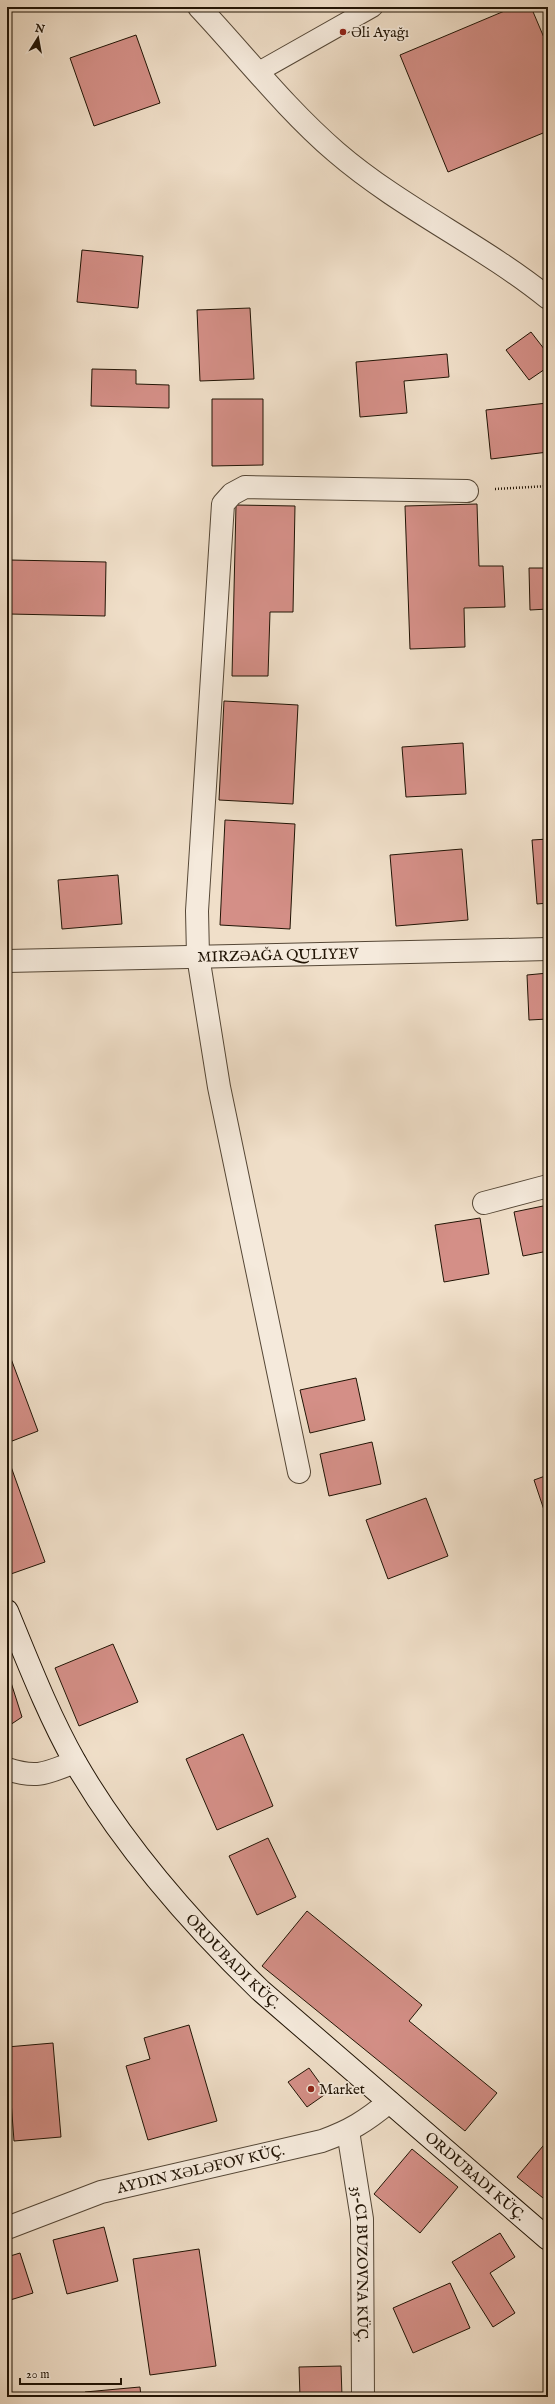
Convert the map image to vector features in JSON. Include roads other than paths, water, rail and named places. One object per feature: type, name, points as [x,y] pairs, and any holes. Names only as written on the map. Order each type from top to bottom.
[{"type":"street","points":[[199,7],[300,117],[342,156],[370,179],[507,267],[548,298]]},
{"type":"street","points":[[299,1472],[218,1087],[198,956],[197,911],[224,504],[232,494],[245,488],[466,491]]},
{"type":"street","name":"MIRZƏAĞA QULIYEV","points":[[7,961],[548,949]]},
{"type":"street","points":[[484,1203],[548,1186]]},
{"type":"street","name":"ORDUBADI KÜÇ.","points":[[7,1611],[37,1685],[75,1762],[141,1859],[216,1948],[260,1990],[548,2240]]},
{"type":"street","points":[[7,1769],[25,1775],[42,1775],[75,1762]]},
{"type":"street","points":[[7,2228],[101,2192],[285,2150],[348,2132],[366,2121],[389,2102]]},
{"type":"street","name":"35-CI BUZOVNA KÜÇ.","points":[[348,2132],[362,2219],[362,2397]]},
{"type":"lane","points":[[258,72],[373,7]]},
{"type":"place","name":"Əli Ayağı","points":[[343,32]]},
{"type":"place","name":"Market","points":[[311,2089]]}]
